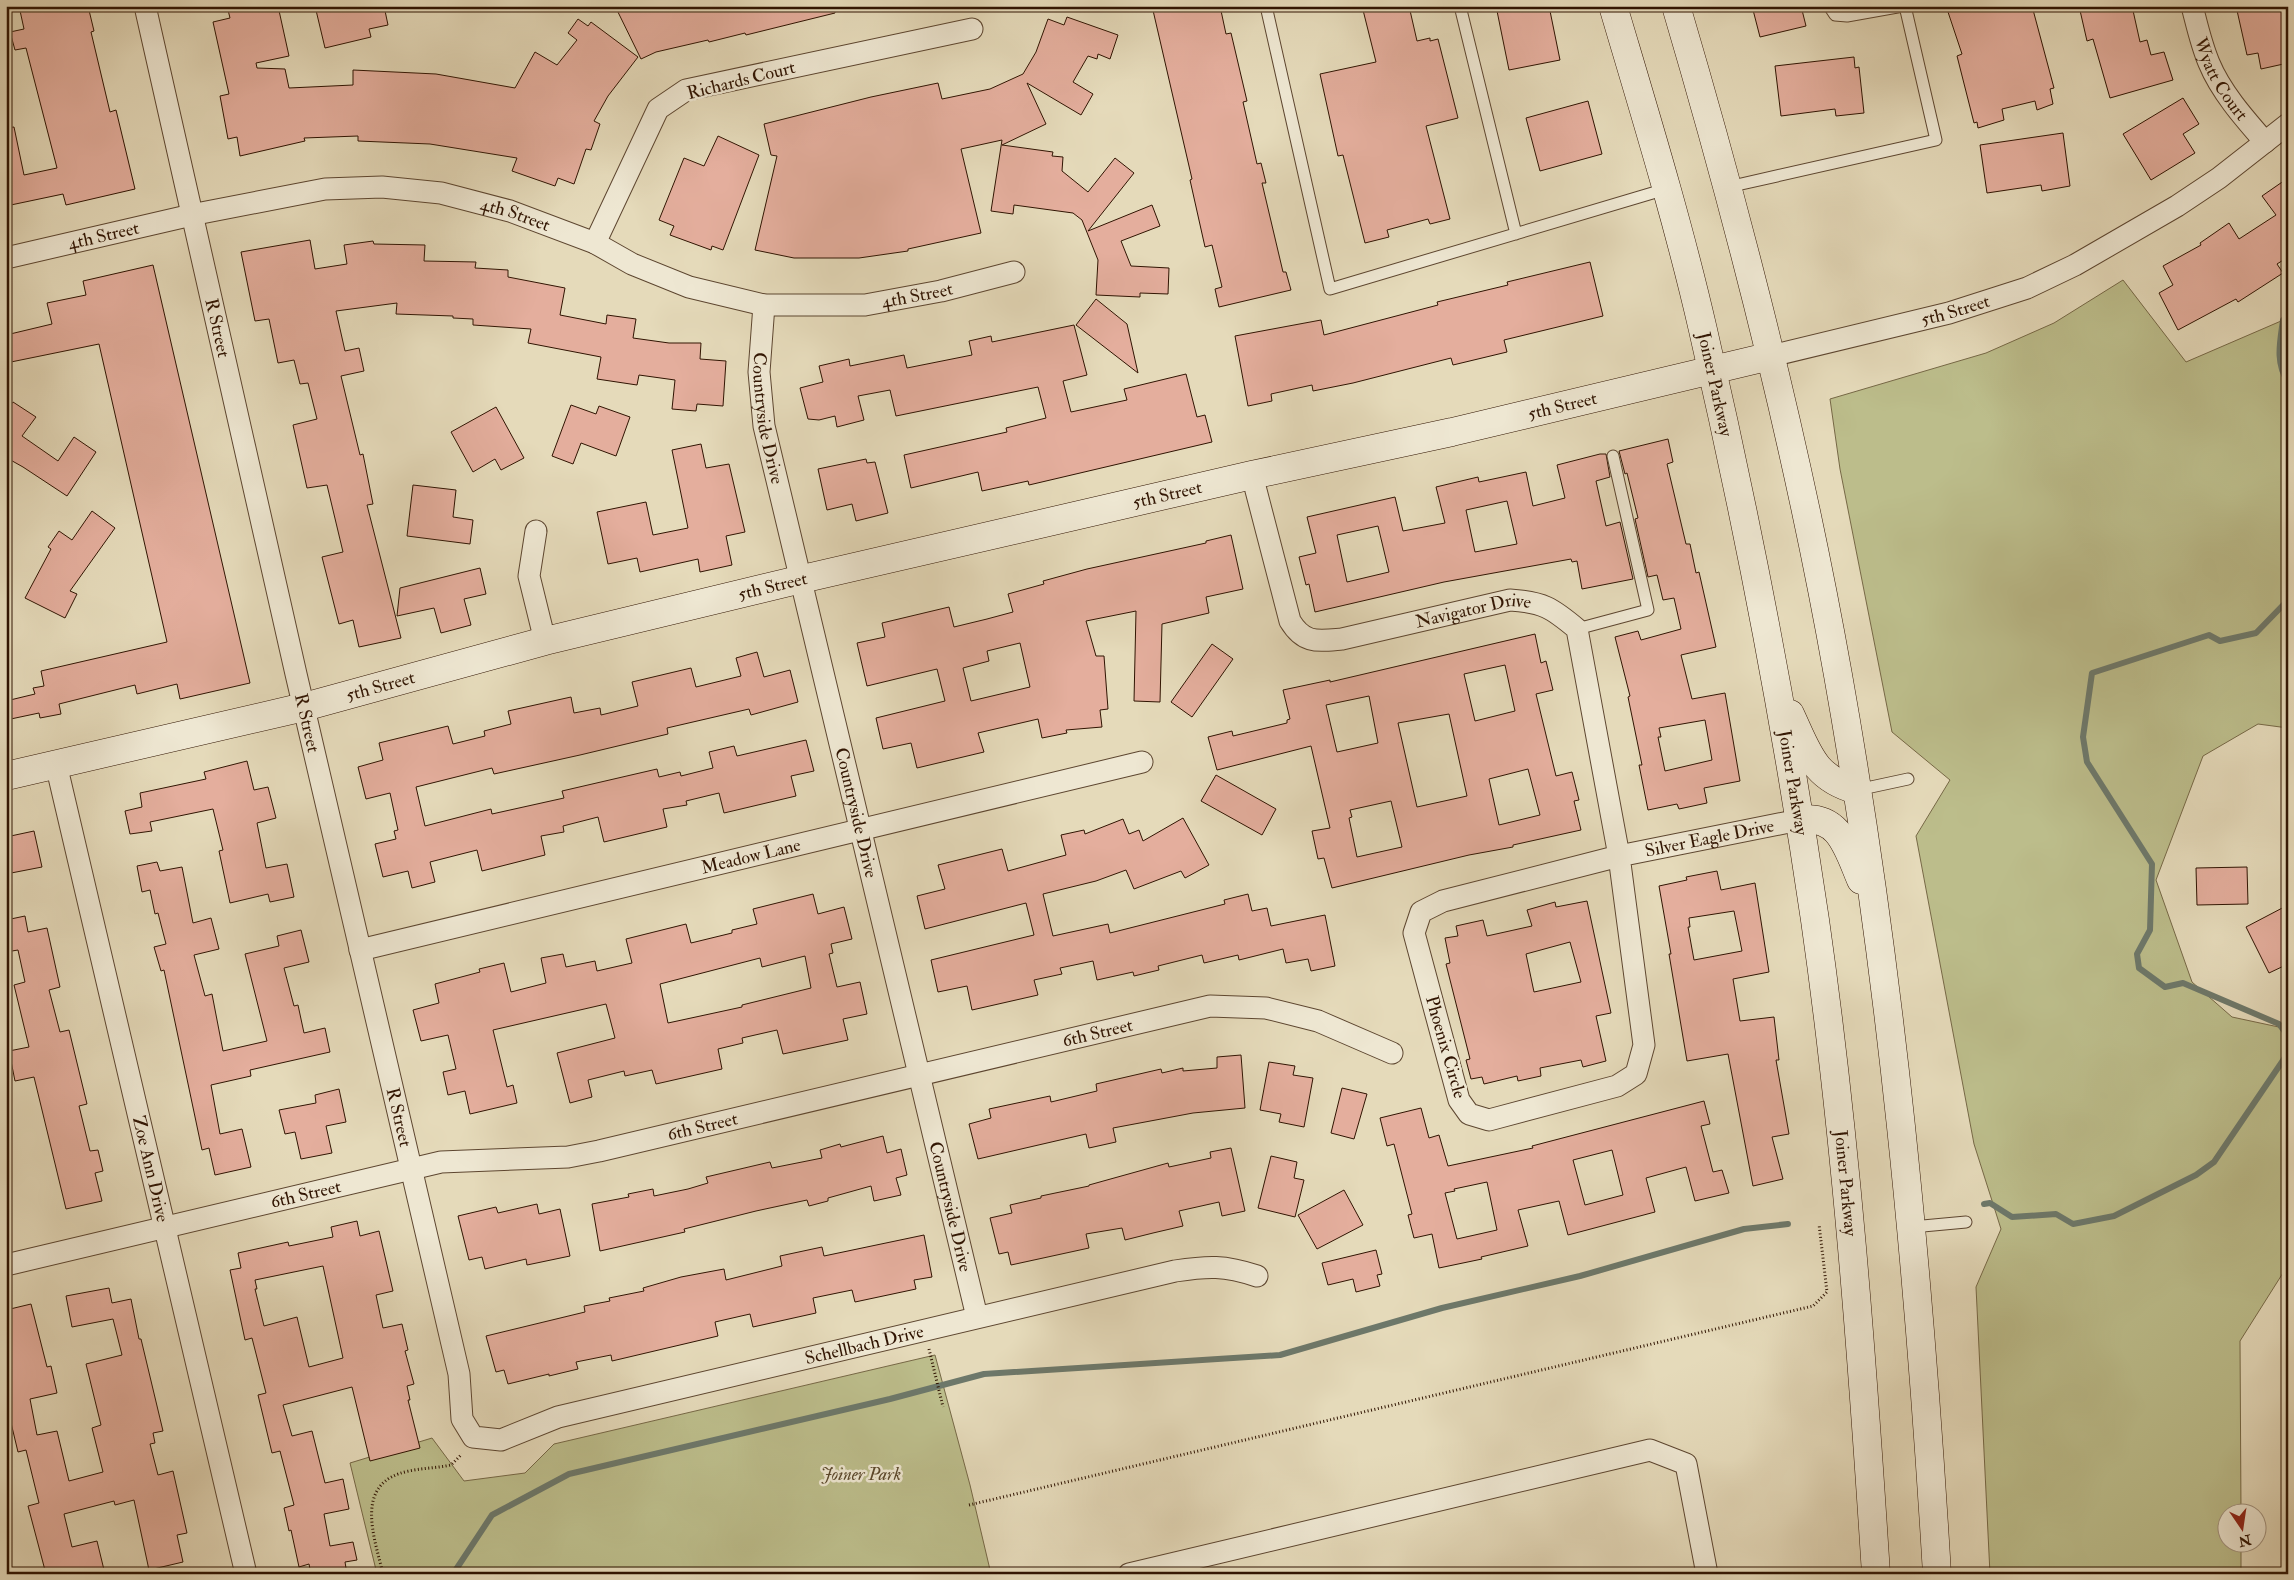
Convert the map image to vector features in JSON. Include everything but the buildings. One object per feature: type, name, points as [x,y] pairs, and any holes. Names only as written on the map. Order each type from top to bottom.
[{"type":"main road","name":"Joiner Parkway","points":[[1613,6],[1666,189],[1712,370],[1753,561],[1799,820],[1815,922],[1845,1168],[1866,1422],[1876,1574]]},
{"type":"main road","points":[[1676,6],[1728,187],[1771,356],[1814,550],[1838,674],[1876,916],[1898,1087],[1928,1416],[1938,1574]]},
{"type":"main road","name":"5th Street","points":[[6,776],[304,707],[545,641],[802,579],[1252,475],[1452,432],[1771,356]]},
{"type":"main road","points":[[1776,683],[1814,766],[1839,785],[1857,790]]},
{"type":"main road","points":[[1799,820],[1814,818],[1841,833],[1876,916]]},
{"type":"street","name":"R Street","points":[[145,6],[304,707],[459,1374],[462,1419],[473,1437]]},
{"type":"street","name":"Wyatt Court","points":[[2192,6],[2199,36],[2217,78],[2240,113],[2264,142]]},
{"type":"street","name":"Richards Court","points":[[596,243],[658,109],[686,90],[972,29]]},
{"type":"street","name":"5th Street","points":[[1771,356],[1949,314],[2027,288],[2075,265],[2177,206],[2219,178],[2288,124]]},
{"type":"street","name":"4th Street","points":[[6,258],[192,215],[325,189],[382,187],[440,193],[510,210],[596,243],[632,264],[689,287],[764,305],[865,305],[941,292],[1014,272]]},
{"type":"street","name":"Countryside Drive","points":[[764,305],[759,372],[764,426],[862,829],[977,1317]]},
{"type":"street","name":"Navigator Drive","points":[[1252,475],[1290,621],[1297,633],[1313,641],[1342,639],[1510,600],[1534,601],[1554,610],[1577,628]]},
{"type":"street","points":[[536,531],[529,576],[545,641]]},
{"type":"street","points":[[1577,628],[1619,856]]},
{"type":"street","name":"Meadow Lane","points":[[360,950],[1142,762]]},
{"type":"street","name":"Zoe Ann Drive","points":[[56,764],[246,1574]]},
{"type":"street","name":"Silver Eagle Drive","points":[[1619,856],[1799,820]]},
{"type":"street","name":"Phoenix Circle","points":[[1619,856],[1644,1045],[1636,1074],[1617,1086],[1489,1120],[1469,1114],[1459,1100],[1414,933],[1421,912],[1443,901],[1619,856]]},
{"type":"street","name":"6th Street","points":[[6,1265],[412,1171],[441,1162],[568,1157],[592,1152],[1210,1006],[1266,1008],[1318,1021],[1392,1054]]},
{"type":"street","name":"Schellbach Drive","points":[[473,1437],[501,1440],[558,1417],[1175,1271],[1209,1266],[1234,1268],[1257,1276]]},
{"type":"street","points":[[1128,1574],[1650,1450],[1686,1464],[1708,1574]]},
{"type":"lane","points":[[1266,6],[1330,289],[1666,189]]},
{"type":"lane","points":[[1460,6],[1516,234]]},
{"type":"lane","points":[[1728,187],[1936,140],[1904,6],[1847,16],[1836,15],[1829,6]]},
{"type":"lane","points":[[1577,628],[1648,610],[1613,456]]},
{"type":"lane","points":[[1857,790],[1908,779]]},
{"type":"lane","points":[[1912,1227],[1966,1222]]},
{"type":"path","points":[[969,1505],[1813,1306],[1827,1292],[1819,1224]]},
{"type":"path","points":[[933,1364],[943,1407]]},
{"type":"path","points":[[383,1574],[371,1519],[371,1505],[375,1492],[390,1479],[408,1471],[451,1465],[456,1462],[473,1437]]},
{"type":"green space","points":[[2123,280],[2186,362],[2288,318],[2288,728],[2258,724],[2203,756],[2156,880],[2192,982],[2232,1017],[2288,1029],[2288,1265],[2240,1341],[2241,1502],[2216,1502],[2216,1552],[2241,1552],[2241,1574],[1990,1574],[1976,1287],[2001,1229],[1974,1144],[1916,836],[1950,780],[1892,732],[1840,469],[1830,399],[1986,353],[2054,323]]},
{"type":"green space","name":"Joiner Park","points":[[935,1355],[970,1485],[991,1574],[377,1574],[350,1463],[432,1438],[464,1481],[525,1473],[554,1444]]},
{"type":"waterway","points":[[2288,319],[2283,320],[2280,352],[2281,367],[2288,382]]},
{"type":"waterway","points":[[2288,600],[2256,633],[2220,641],[2209,635],[2092,673],[2083,737],[2087,762],[2152,864],[2150,930],[2137,954],[2139,968],[2165,987],[2183,983],[2279,1024],[2288,1036]]},
{"type":"waterway","points":[[1984,1204],[1990,1203],[2012,1217],[2056,1214],[2073,1224],[2114,1216],[2196,1175],[2214,1162],[2286,1056],[2288,1046]]},
{"type":"waterway","points":[[453,1574],[492,1515],[569,1474],[890,1399],[984,1374],[1280,1355],[1442,1308],[1580,1276],[1744,1229],[1788,1224]]}]
